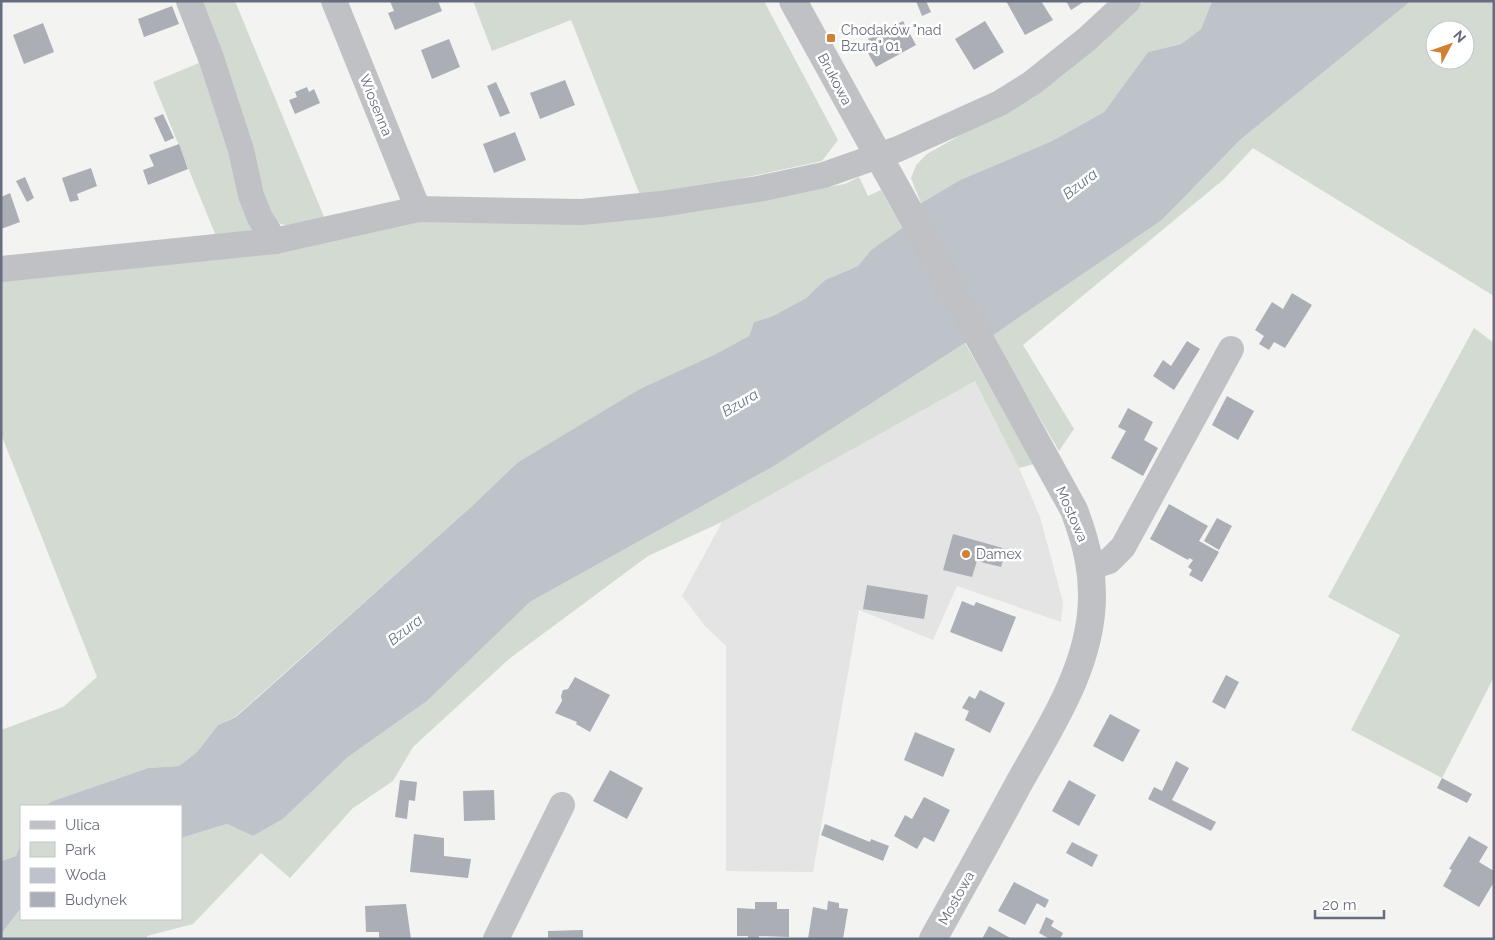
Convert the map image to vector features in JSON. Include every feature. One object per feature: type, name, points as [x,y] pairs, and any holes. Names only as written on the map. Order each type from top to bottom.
[{"type":"street","points":[[189,1],[211,58],[241,150],[251,195],[260,218],[275,241]]},
{"type":"street","name":"Wiosenna","points":[[334,1],[418,209]]},
{"type":"street","name":"Brukowa","points":[[793,1],[877,156]]},
{"type":"street","points":[[1,269],[275,241],[418,209],[582,212],[661,204],[758,189],[824,175],[877,156],[1000,103],[1032,83],[1079,46],[1128,1]]},
{"type":"street","name":"Mostowa","points":[[877,156],[1074,510],[1083,533],[1090,567],[1091,614],[1078,669],[1034,756],[933,939]]},
{"type":"street","points":[[1090,567],[1109,561],[1123,547],[1231,349]]},
{"type":"street","points":[[496,939],[562,805]]},
{"type":"shaded area","points":[[975,381],[1019,468],[1040,517],[1063,602],[1061,622],[957,586],[933,640],[859,610],[813,872],[726,871],[726,646],[705,626],[682,596],[722,522]]},
{"type":"green space","points":[[197,1],[235,1],[327,224],[284,225],[274,221]]},
{"type":"green space","points":[[473,1],[764,1],[838,140],[822,161],[642,200],[571,20],[492,51]]},
{"type":"green space","points":[[1144,1],[1212,1],[1201,29],[1181,44],[1148,52],[1104,112],[1052,141],[960,180],[921,203],[911,178],[916,165],[927,154],[996,115],[1033,98],[1067,72]]},
{"type":"green space","points":[[1411,1],[1494,1],[1494,296],[1253,148],[1223,180],[1023,345],[1074,429],[1059,451],[992,336],[1162,220],[1240,140]]},
{"type":"green space","points":[[199,63],[255,234],[218,241],[153,82]]},
{"type":"green space","points":[[859,177],[868,196],[881,190],[902,228],[871,250],[858,266],[825,280],[806,298],[773,316],[754,322],[749,336],[517,463],[472,506],[235,717],[218,725],[197,752],[179,766],[148,768],[50,802],[47,805],[20,805],[20,845],[16,856],[1,861],[1,730],[63,707],[97,677],[1,434],[1,276],[419,217],[646,217],[845,184]]},
{"type":"green space","points":[[1474,328],[1494,343],[1494,677],[1442,778],[1351,730],[1400,635],[1328,597]]},
{"type":"green space","points":[[965,343],[1034,464],[1019,468],[975,381],[722,522],[648,556],[509,659],[413,747],[393,781],[353,808],[290,878],[261,853],[193,924],[147,936],[147,939],[1,939],[1,934],[20,909],[20,920],[182,920],[182,838],[227,824],[253,836],[283,819],[348,757],[427,701],[530,602],[774,466]]},
{"type":"water","name":"Bzura","points":[[1212,1],[1411,1],[1240,140],[1162,220],[992,336],[965,343],[774,466],[530,602],[427,701],[348,757],[283,819],[253,836],[227,824],[182,838],[182,805],[47,805],[50,802],[148,768],[179,766],[197,752],[218,725],[236,717],[472,506],[517,463],[640,389],[714,355],[749,336],[754,322],[773,316],[806,298],[825,280],[858,266],[871,250],[902,228],[921,203],[960,180],[1052,141],[1104,112],[1148,52],[1181,44],[1201,29]]},
{"type":"water","points":[[20,845],[20,909],[1,934],[1,861],[16,856]]},
{"type":"building","points":[[390,1],[438,1],[442,11],[395,30],[388,13],[394,11]]},
{"type":"building","points":[[916,1],[926,1],[931,12],[922,16]]},
{"type":"building","points":[[1006,1],[1041,1],[1053,20],[1025,35]]},
{"type":"building","points":[[1066,1],[1085,1],[1071,10]]},
{"type":"building","points":[[172,6],[179,24],[144,37],[138,19]]},
{"type":"building","points":[[903,21],[916,45],[876,67],[868,53],[874,50],[868,39]]},
{"type":"building","points":[[985,21],[1004,52],[974,70],[955,39]]},
{"type":"building","points":[[43,23],[54,52],[24,64],[13,35]]},
{"type":"building","points":[[449,39],[460,67],[432,79],[421,50]]},
{"type":"building","points":[[565,80],[575,105],[540,119],[530,93]]},
{"type":"building","points":[[496,82],[510,113],[500,117],[487,86]]},
{"type":"building","points":[[307,87],[309,92],[314,89],[320,103],[295,114],[289,100],[297,97],[295,92]]},
{"type":"building","points":[[163,114],[174,138],[165,142],[154,118]]},
{"type":"building","points":[[515,132],[526,160],[494,173],[483,144]]},
{"type":"building","points":[[179,144],[188,169],[148,185],[143,170],[154,166],[149,155]]},
{"type":"building","points":[[91,168],[97,186],[77,194],[79,200],[70,202],[62,178]]},
{"type":"building","points":[[25,177],[34,198],[27,202],[16,181]]},
{"type":"building","points":[[10,193],[20,222],[1,229],[1,197]]},
{"type":"building","points":[[1292,293],[1312,305],[1285,348],[1274,342],[1269,350],[1259,344],[1264,336],[1255,330],[1272,302],[1283,309]]},
{"type":"building","points":[[1187,341],[1200,349],[1174,390],[1153,376],[1163,360],[1171,366]]},
{"type":"building","points":[[1227,396],[1254,411],[1238,440],[1212,425]]},
{"type":"building","points":[[1128,408],[1153,422],[1144,440],[1158,448],[1143,476],[1111,458],[1126,431],[1118,427]]},
{"type":"building","points":[[1169,504],[1208,526],[1199,541],[1219,552],[1202,582],[1189,575],[1192,570],[1188,567],[1193,560],[1189,558],[1188,560],[1150,539]]},
{"type":"building","points":[[1217,518],[1232,526],[1219,550],[1204,541]]},
{"type":"building","points":[[953,534],[1006,549],[1001,567],[977,561],[972,577],[943,570]]},
{"type":"building","points":[[867,585],[928,595],[924,619],[863,609]]},
{"type":"building","points":[[962,601],[974,606],[976,602],[1016,617],[1002,652],[950,632]]},
{"type":"building","points":[[1226,675],[1239,682],[1225,709],[1212,702]]},
{"type":"building","points":[[575,677],[610,695],[590,732],[576,724],[577,722],[555,713],[562,701],[563,690],[568,689]]},
{"type":"building","points":[[980,690],[1005,703],[990,733],[965,720],[969,711],[962,708],[969,696],[975,699]]},
{"type":"building","points":[[1110,714],[1140,730],[1123,762],[1093,746]]},
{"type":"building","points":[[915,732],[955,749],[943,777],[904,760]]},
{"type":"building","points":[[1176,761],[1189,768],[1172,800],[1216,822],[1211,831],[1148,799],[1154,787],[1162,791]]},
{"type":"building","points":[[610,770],[643,788],[627,819],[593,801]]},
{"type":"building","points":[[1442,778],[1472,794],[1467,803],[1437,788]]},
{"type":"building","points":[[400,780],[417,782],[415,801],[409,800],[407,819],[395,817]]},
{"type":"building","points":[[1069,780],[1096,795],[1079,826],[1052,811]]},
{"type":"building","points":[[494,790],[495,820],[464,821],[463,791]]},
{"type":"building","points":[[924,797],[950,810],[934,842],[924,837],[917,849],[894,836],[905,815],[912,819]]},
{"type":"building","points":[[825,824],[870,842],[871,839],[889,846],[883,861],[821,835]]},
{"type":"building","points":[[414,834],[444,838],[444,856],[471,859],[468,878],[410,872]]},
{"type":"building","points":[[1469,836],[1488,847],[1479,862],[1494,871],[1494,882],[1479,907],[1443,886],[1452,870],[1449,869]]},
{"type":"building","points":[[1072,842],[1098,855],[1092,867],[1066,853]]},
{"type":"building","points":[[1014,882],[1049,900],[1045,908],[1037,903],[1025,925],[998,911]]},
{"type":"building","points":[[828,901],[839,903],[839,908],[848,909],[843,939],[808,939],[813,907],[827,910]]},
{"type":"building","points":[[755,902],[777,902],[777,909],[789,909],[789,937],[759,936],[759,939],[748,939],[748,936],[737,936],[737,908],[755,909]]},
{"type":"building","points":[[406,904],[411,939],[379,939],[379,932],[366,932],[365,906]]},
{"type":"building","points":[[1046,917],[1054,921],[1051,926],[1063,933],[1060,939],[1050,939],[1039,933]]},
{"type":"building","points":[[989,926],[1012,939],[982,939]]},
{"type":"building","points":[[583,930],[583,939],[548,939],[548,931]]},
{"type":"place","name":"Chodaków \"nad Bzurą\" 01","points":[[831,38]]},
{"type":"place","name":"Damex","points":[[966,554]]}]
